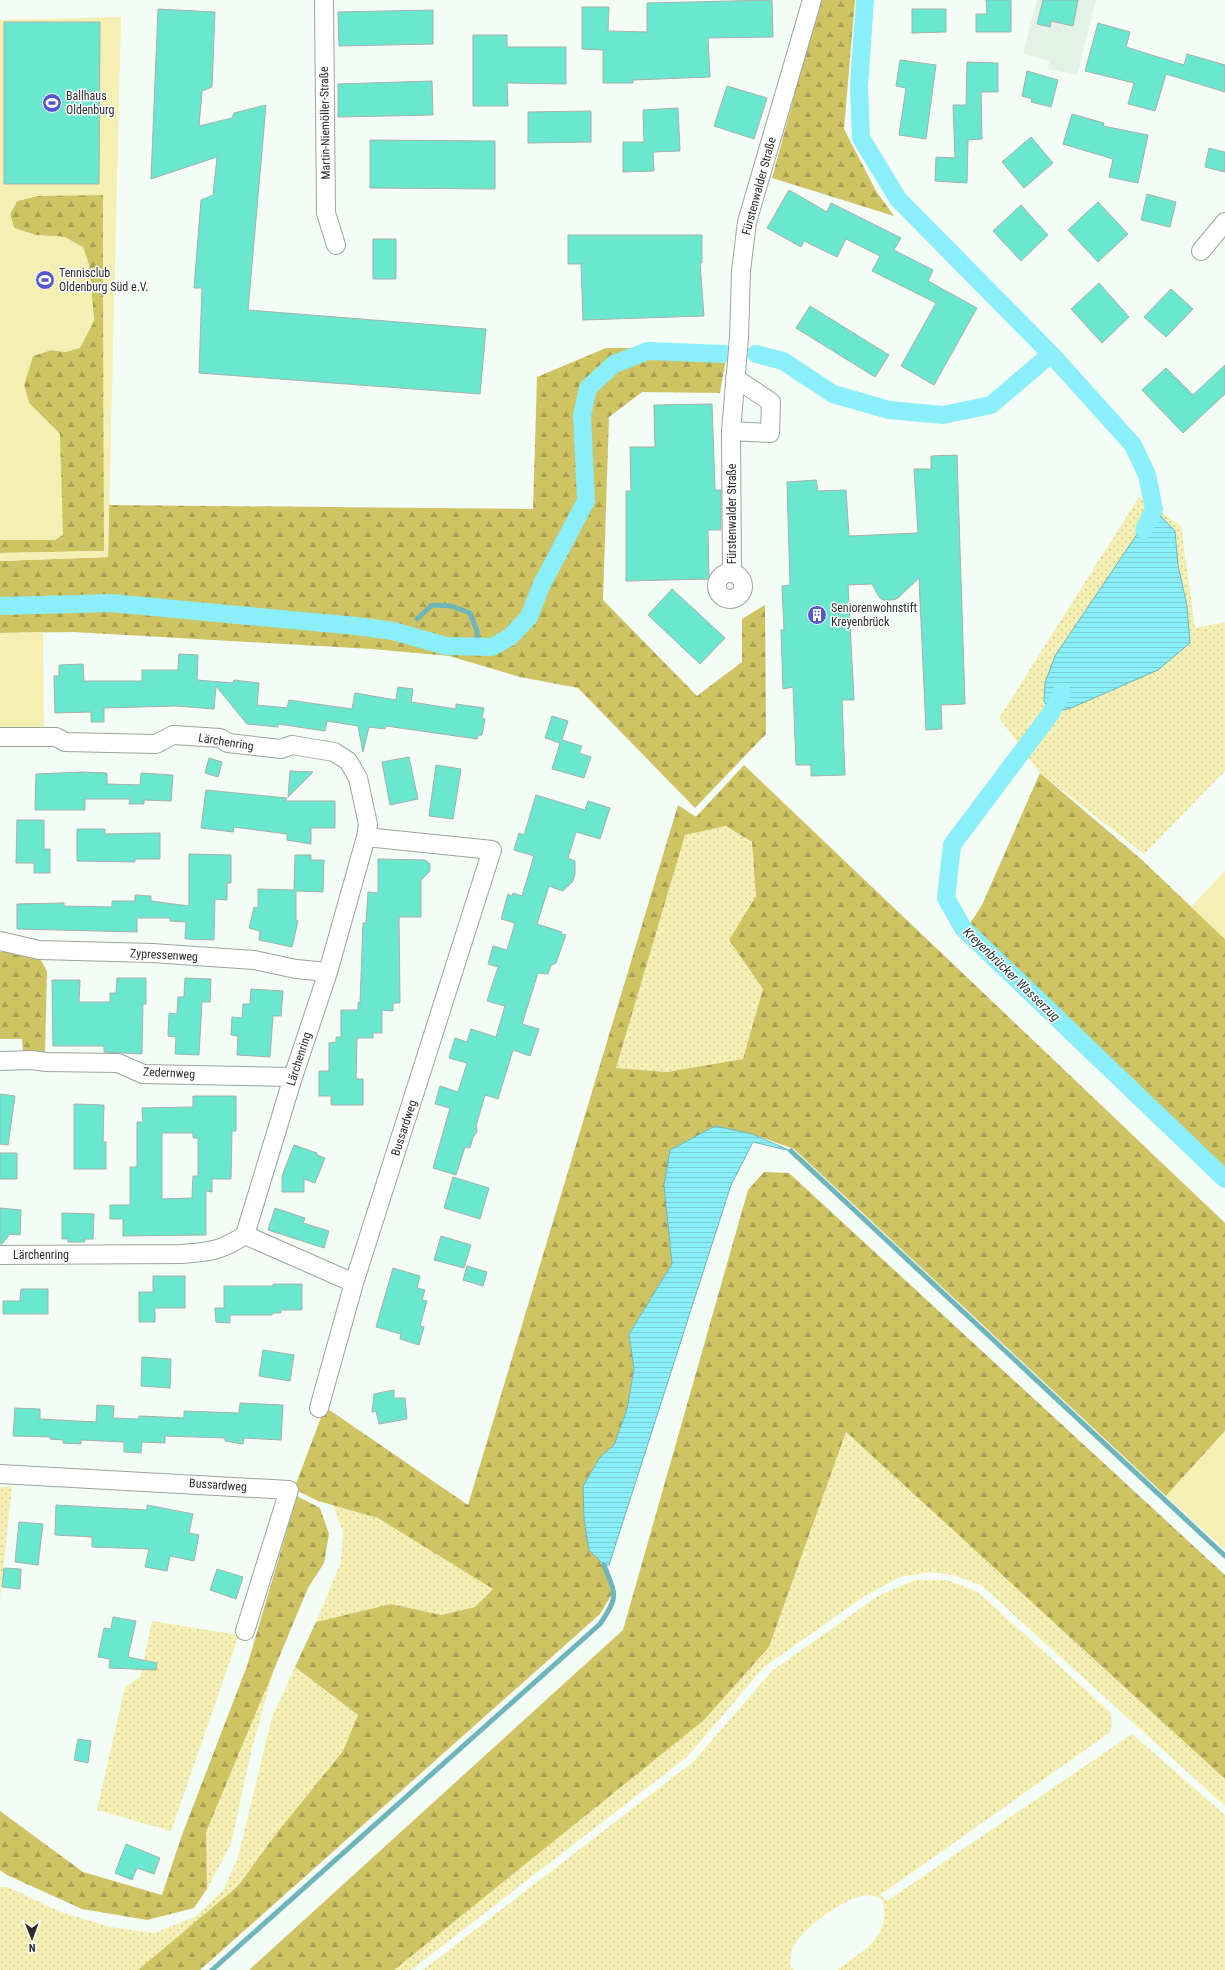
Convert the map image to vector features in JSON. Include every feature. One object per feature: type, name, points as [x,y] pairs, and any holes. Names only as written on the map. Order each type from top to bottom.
[{"type":"street","name":"Martin-Niemöller-Straße","points":[[324,0],[326,213],[336,244]]},
{"type":"street","name":"Fürstenwalder Straße","points":[[732,573],[731,431],[739,338],[740,271],[747,222],[812,0]]},
{"type":"street","points":[[1201,251],[1225,222]]},
{"type":"street","points":[[731,431],[770,433],[771,402],[735,378]]},
{"type":"street","name":"Lärchenring","points":[[0,737],[56,737],[65,742],[156,744],[173,735],[220,738],[228,744],[281,749],[292,745],[334,752],[348,761],[358,778],[368,824],[366,837],[328,972],[293,1077],[245,1235],[231,1244],[211,1252],[182,1254],[0,1255]]},
{"type":"street","name":"Bussardweg","points":[[319,1408],[354,1282],[492,850],[366,837]]},
{"type":"street","name":"Zypressenweg","points":[[0,941],[39,950],[152,953],[247,960],[296,969],[328,972]]},
{"type":"street","name":"Zedernweg","points":[[0,1061],[31,1060],[46,1062],[118,1063],[142,1074],[293,1077]]},
{"type":"street","points":[[245,1235],[354,1282]]},
{"type":"street","name":"Bussardweg","points":[[0,1474],[289,1490],[245,1631]]},
{"type":"shaded area","points":[[1037,0],[1096,0],[1077,75],[1048,69],[1049,61],[1023,54]]},
{"type":"shaded area","name":"Tennisclub Oldenburg Süd e.V.","points":[[121,17],[108,557],[0,561],[0,553],[104,551],[103,195],[38,196],[17,201],[10,214],[14,228],[35,235],[65,237],[83,247],[89,264],[94,321],[80,348],[66,352],[51,350],[33,356],[24,385],[29,403],[60,434],[63,535],[55,540],[0,540],[0,20]],"holes":[[[4,22],[100,22],[99,184],[4,184]]]},
{"type":"shaded area","points":[[1139,497],[1181,526],[1195,628],[1225,622],[1225,771],[1144,854],[1040,773],[999,718]]},
{"type":"shaded area","points":[[43,632],[44,737],[0,737],[0,633]]},
{"type":"shaded area","points":[[726,826],[752,842],[756,896],[729,940],[763,989],[743,1060],[667,1072],[616,1068],[685,835]]},
{"type":"shaded area","points":[[1225,871],[1225,939],[1191,907]]},
{"type":"shaded area","points":[[1225,1431],[1225,1550],[1166,1496]]},
{"type":"shaded area","points":[[846,1432],[1225,1779],[1225,1806],[981,1585],[953,1575],[930,1572],[900,1577],[866,1595],[764,1667],[688,1756],[411,1970],[393,1970],[769,1647]]},
{"type":"shaded area","points":[[0,1487],[12,1487],[0,1599]]},
{"type":"shaded area","points":[[333,1505],[378,1518],[493,1588],[475,1607],[441,1615],[391,1604],[316,1622],[341,1562],[343,1532]]},
{"type":"shaded area","points":[[915,1580],[946,1580],[978,1592],[1111,1713],[1112,1724],[1109,1733],[880,1895],[887,1901],[1132,1734],[1225,1815],[1225,1970],[837,1970],[866,1949],[879,1933],[883,1923],[884,1912],[882,1899],[870,1895],[861,1896],[850,1900],[837,1907],[804,1933],[796,1942],[791,1952],[790,1966],[794,1970],[423,1970],[693,1762],[772,1671],[878,1596]]},
{"type":"shaded area","points":[[152,1621],[239,1635],[171,1831],[97,1810],[125,1687],[140,1677]]},
{"type":"shaded area","points":[[275,1666],[251,1752],[231,1844],[207,1889],[205,1833]]},
{"type":"shaded area","points":[[295,1667],[358,1715],[343,1751],[276,1834],[238,1886],[138,1970],[0,1970],[0,1887],[8,1887],[60,1912],[111,1927],[154,1933],[195,1917],[224,1889],[238,1857],[272,1717]]},
{"type":"green space","points":[[820,0],[855,0],[844,129],[876,191],[894,216],[772,178]]},
{"type":"green space","points":[[82,194],[103,195],[104,551],[0,553],[0,540],[55,540],[60,434],[29,403],[24,385],[33,356],[51,350],[66,352],[94,321],[89,264],[65,237],[35,235],[14,228],[10,214],[17,201],[38,196]]},
{"type":"green space","points":[[606,348],[728,348],[720,393],[642,392],[609,417],[603,600],[697,696],[742,662],[742,619],[765,605],[766,734],[695,808],[578,688],[520,677],[449,656],[372,649],[74,632],[0,633],[0,561],[108,557],[109,505],[533,509],[537,377]]},
{"type":"green space","points":[[744,765],[1225,1223],[1225,1431],[1166,1496],[794,1149],[752,1134],[714,1126],[664,1185],[672,1264],[629,1334],[634,1369],[627,1409],[614,1445],[600,1457],[589,1550],[603,1565],[612,1594],[600,1614],[200,1970],[138,1970],[238,1886],[276,1834],[343,1751],[358,1715],[295,1667],[316,1622],[391,1604],[441,1615],[475,1607],[493,1589],[378,1518],[318,1501],[294,1489],[325,1407],[468,1505],[678,805],[696,817]],"holes":[[[726,826],[752,842],[756,896],[729,940],[763,989],[743,1059],[667,1072],[616,1068],[685,835]]]},
{"type":"green space","points":[[1040,773],[1142,860],[1225,939],[1225,1169],[969,925],[982,905]]},
{"type":"green space","points":[[0,952],[28,952],[33,954],[43,963],[47,971],[45,1052],[23,1052],[22,1039],[0,1039]]},
{"type":"green space","points":[[764,1172],[789,1173],[1225,1575],[1225,1779],[846,1432],[769,1647],[704,1720],[394,1970],[249,1970],[623,1630],[748,1190]]},
{"type":"green space","points":[[297,1496],[320,1508],[329,1534],[324,1563],[308,1588],[206,1832],[207,1889],[194,1908],[147,1920],[82,1909],[7,1875],[0,1870],[0,1811],[83,1872],[162,1895],[182,1835],[247,1666]]},
{"type":"water","points":[[1154,509],[1175,531],[1178,565],[1187,606],[1190,643],[1158,670],[1071,708],[1051,713],[1044,701],[1045,683],[1055,656]]},
{"type":"water","points":[[715,1126],[752,1134],[791,1151],[753,1142],[731,1185],[609,1565],[604,1565],[589,1550],[584,1519],[583,1486],[600,1457],[614,1445],[627,1409],[634,1369],[629,1334],[672,1264],[664,1185],[670,1150]]},
{"type":"building","points":[[772,0],[773,37],[708,38],[710,77],[633,80],[633,83],[603,83],[603,50],[582,49],[582,7],[609,7],[608,31],[647,32],[647,3]]},
{"type":"building","points":[[986,0],[1011,0],[1011,32],[976,32],[976,14],[987,14]]},
{"type":"building","points":[[1043,0],[1078,0],[1073,26],[1051,21],[1050,27],[1037,24]]},
{"type":"building","points":[[158,9],[215,12],[212,87],[202,91],[199,126],[232,118],[234,113],[266,105],[248,310],[486,329],[480,394],[199,373],[202,288],[194,288],[201,200],[213,195],[217,157],[151,179]]},
{"type":"building","points":[[912,9],[946,9],[946,32],[912,33]]},
{"type":"building","points":[[433,10],[433,44],[339,46],[338,12]]},
{"type":"building","name":"Ballhaus Oldenburg","points":[[4,22],[100,22],[99,184],[4,184]]},
{"type":"building","points":[[1098,23],[1130,32],[1126,47],[1184,65],[1187,54],[1225,65],[1225,92],[1166,74],[1155,111],[1128,104],[1134,83],[1085,71]]},
{"type":"building","points":[[473,35],[507,35],[507,47],[566,47],[566,84],[507,83],[508,106],[473,106]]},
{"type":"building","points":[[900,60],[936,65],[926,139],[899,135],[906,88],[896,86]]},
{"type":"building","points":[[967,62],[998,63],[998,92],[981,92],[982,139],[968,140],[967,183],[935,181],[936,157],[955,158],[953,105],[966,105]]},
{"type":"building","points":[[1027,71],[1058,80],[1051,107],[1031,102],[1032,99],[1022,96]]},
{"type":"building","points":[[432,81],[433,115],[338,117],[338,84]]},
{"type":"building","points":[[727,86],[767,98],[754,139],[714,126]]},
{"type":"building","points":[[678,108],[680,151],[653,152],[654,171],[623,172],[623,142],[644,142],[643,110]]},
{"type":"building","points":[[591,111],[591,142],[528,143],[528,112]]},
{"type":"building","points":[[1072,114],[1104,123],[1103,126],[1148,135],[1138,183],[1109,177],[1113,159],[1063,144]]},
{"type":"building","points":[[1031,137],[1053,163],[1024,188],[1002,162]]},
{"type":"building","points":[[370,140],[495,141],[495,189],[370,188]]},
{"type":"building","points":[[1209,148],[1225,152],[1225,172],[1205,167]]},
{"type":"building","points":[[789,190],[827,212],[831,203],[901,238],[894,250],[933,270],[928,281],[977,308],[934,385],[901,366],[936,303],[872,271],[880,256],[846,239],[837,257],[804,241],[801,247],[767,228]]},
{"type":"building","points":[[1147,194],[1176,202],[1170,227],[1141,220]]},
{"type":"building","points":[[1098,202],[1128,234],[1098,262],[1068,230]]},
{"type":"building","points":[[1021,205],[1048,235],[1021,261],[993,231]]},
{"type":"building","points":[[568,235],[702,235],[702,263],[700,263],[704,316],[583,320],[581,264],[568,264]]},
{"type":"building","points":[[373,239],[396,239],[396,279],[373,279]]},
{"type":"building","points":[[1099,283],[1129,317],[1102,343],[1071,309]]},
{"type":"building","points":[[1171,289],[1193,309],[1166,337],[1144,317]]},
{"type":"building","points":[[810,306],[889,355],[875,377],[796,328]]},
{"type":"building","points":[[1225,365],[1225,394],[1183,433],[1142,390],[1166,368],[1193,395]]},
{"type":"building","points":[[712,404],[715,490],[721,490],[721,530],[708,530],[709,579],[626,581],[626,491],[631,491],[630,447],[655,447],[654,405]]},
{"type":"building","name":"Seniorenwohnstift Kreyenbrück","points":[[957,455],[965,704],[941,705],[942,729],[926,730],[919,578],[898,598],[893,600],[883,600],[879,597],[872,584],[848,585],[854,700],[842,700],[845,775],[811,776],[811,765],[796,765],[793,687],[783,689],[781,630],[784,630],[782,586],[790,585],[787,482],[816,480],[818,491],[846,490],[849,536],[918,533],[914,469],[931,469],[931,456]]},
{"type":"building","points":[[672,589],[725,638],[700,664],[648,615]]},
{"type":"building","points":[[179,654],[198,655],[197,680],[233,683],[234,680],[259,683],[257,705],[287,708],[289,700],[352,709],[355,693],[396,700],[398,687],[413,689],[411,702],[456,709],[456,704],[484,708],[482,718],[485,719],[482,735],[478,735],[477,739],[386,726],[385,729],[369,727],[363,752],[358,726],[327,721],[325,731],[278,724],[278,727],[247,724],[216,686],[214,709],[176,706],[104,708],[104,722],[91,722],[91,712],[55,713],[54,676],[59,676],[59,665],[83,664],[84,681],[142,681],[142,670],[178,670]]},
{"type":"building","points":[[552,716],[568,721],[562,740],[582,746],[579,753],[591,757],[584,778],[552,769],[560,743],[545,738]]},
{"type":"building","points":[[409,757],[418,799],[390,805],[382,762]]},
{"type":"building","points":[[209,758],[222,762],[218,777],[205,773]]},
{"type":"building","points":[[436,765],[461,769],[453,819],[429,816]]},
{"type":"building","points":[[290,771],[313,772],[288,797]]},
{"type":"building","points":[[82,772],[107,773],[107,784],[140,785],[141,773],[173,775],[171,801],[144,800],[144,804],[129,804],[130,799],[85,799],[85,810],[35,810],[36,774]]},
{"type":"building","points":[[206,790],[287,798],[285,801],[335,801],[335,828],[311,828],[311,844],[287,840],[287,834],[234,827],[233,832],[201,828]]},
{"type":"building","points":[[536,795],[585,810],[588,801],[610,808],[600,839],[576,832],[568,858],[575,861],[575,874],[573,881],[563,891],[549,886],[537,924],[562,932],[561,934],[566,935],[556,963],[551,965],[548,974],[538,973],[522,1024],[539,1029],[530,1056],[513,1050],[498,1099],[485,1095],[476,1126],[477,1132],[473,1137],[470,1148],[465,1147],[456,1175],[433,1168],[450,1108],[435,1104],[440,1086],[458,1092],[467,1063],[449,1058],[455,1038],[467,1042],[471,1029],[496,1037],[505,1006],[487,1001],[498,967],[488,964],[493,946],[507,950],[515,923],[501,919],[508,894],[512,896],[513,893],[522,896],[534,856],[514,850],[519,833],[524,835]]},
{"type":"building","points":[[17,820],[44,820],[44,849],[50,849],[50,873],[34,873],[34,863],[16,863]]},
{"type":"building","points":[[77,829],[105,829],[105,834],[160,833],[160,859],[135,859],[135,862],[77,861]]},
{"type":"building","points":[[189,854],[231,855],[231,883],[227,883],[227,900],[215,899],[214,940],[185,939],[186,922],[170,921],[170,918],[137,918],[137,932],[17,929],[17,904],[64,903],[64,906],[112,907],[112,901],[135,901],[135,895],[151,896],[151,901],[189,906]]},
{"type":"building","points":[[295,855],[311,855],[311,860],[324,860],[323,892],[296,891],[296,920],[298,921],[292,947],[259,940],[260,931],[249,928],[254,907],[258,908],[258,889],[294,890]]},
{"type":"building","points":[[378,859],[425,860],[430,864],[430,871],[421,880],[421,917],[399,917],[400,1003],[393,1003],[393,1011],[382,1010],[382,1033],[373,1033],[373,1038],[357,1038],[356,1079],[363,1079],[363,1105],[331,1105],[331,1096],[319,1096],[319,1071],[329,1071],[329,1043],[336,1042],[336,1037],[341,1037],[341,1010],[358,1010],[358,1002],[360,1003],[363,923],[366,923],[368,892],[378,893]]},
{"type":"building","points":[[117,978],[146,978],[146,1004],[143,1004],[142,1054],[104,1052],[104,1046],[53,1046],[52,980],[80,980],[79,1002],[110,1002],[110,993],[116,993]]},
{"type":"building","points":[[185,978],[211,979],[210,1002],[202,1002],[199,1055],[175,1054],[176,1037],[168,1036],[169,1013],[177,1014],[178,997],[184,997]]},
{"type":"building","points":[[251,989],[283,991],[281,1016],[273,1016],[270,1057],[237,1055],[238,1036],[231,1035],[232,1017],[242,1018],[243,1004],[250,1004]]},
{"type":"building","points":[[0,1094],[15,1096],[8,1145],[0,1144]]},
{"type":"building","points":[[193,1096],[236,1096],[236,1131],[232,1131],[231,1179],[212,1179],[212,1192],[206,1191],[206,1235],[123,1236],[123,1219],[110,1219],[110,1205],[130,1205],[130,1167],[137,1167],[137,1122],[143,1122],[142,1108],[193,1107]],"holes":[[[162,1133],[193,1133],[193,1138],[198,1138],[198,1176],[193,1176],[192,1198],[162,1199]]]},
{"type":"building","points":[[74,1104],[104,1105],[103,1142],[106,1142],[106,1169],[74,1169]]},
{"type":"building","points":[[294,1145],[317,1153],[317,1155],[325,1158],[315,1183],[304,1179],[304,1192],[282,1192],[282,1176]]},
{"type":"building","points":[[0,1153],[17,1153],[17,1179],[0,1179]]},
{"type":"building","points":[[453,1177],[489,1188],[480,1219],[444,1208]]},
{"type":"building","points":[[0,1208],[21,1210],[20,1235],[10,1234],[2,1244],[0,1244]]},
{"type":"building","points":[[275,1208],[305,1218],[303,1223],[329,1231],[324,1248],[268,1230]]},
{"type":"building","points":[[62,1213],[94,1214],[93,1239],[85,1239],[85,1242],[68,1242],[68,1239],[62,1239]]},
{"type":"building","points":[[441,1236],[471,1245],[464,1268],[434,1260]]},
{"type":"building","points":[[467,1266],[487,1272],[483,1286],[463,1280]]},
{"type":"building","points":[[393,1268],[420,1276],[417,1288],[425,1290],[422,1300],[427,1301],[420,1326],[424,1327],[419,1345],[400,1339],[401,1334],[376,1327]]},
{"type":"building","points":[[153,1276],[185,1276],[185,1308],[155,1308],[155,1322],[139,1322],[139,1292],[153,1292]]},
{"type":"building","points":[[273,1284],[302,1284],[302,1310],[281,1310],[281,1313],[272,1313],[272,1315],[230,1315],[230,1323],[216,1322],[215,1308],[224,1308],[224,1286],[273,1286]]},
{"type":"building","points":[[21,1289],[48,1289],[48,1314],[3,1314],[3,1301],[20,1301]]},
{"type":"building","points":[[263,1350],[294,1355],[290,1381],[259,1376]]},
{"type":"building","points":[[142,1357],[171,1359],[170,1388],[141,1386]]},
{"type":"building","points":[[394,1390],[394,1398],[405,1398],[407,1419],[379,1424],[376,1411],[372,1412],[374,1394]]},
{"type":"building","points":[[240,1403],[283,1405],[281,1440],[244,1438],[243,1444],[225,1441],[225,1438],[165,1436],[165,1443],[142,1442],[141,1453],[124,1452],[124,1442],[81,1440],[81,1444],[63,1443],[63,1440],[50,1439],[50,1437],[13,1436],[15,1408],[40,1409],[40,1419],[96,1422],[97,1405],[114,1406],[113,1418],[139,1419],[139,1416],[184,1418],[184,1411],[239,1413]]},
{"type":"building","points":[[56,1505],[147,1510],[147,1505],[193,1514],[189,1533],[199,1535],[194,1561],[170,1556],[167,1571],[145,1567],[149,1549],[92,1547],[92,1537],[55,1535]]},
{"type":"building","points":[[19,1522],[43,1524],[38,1565],[15,1562]]},
{"type":"building","points":[[4,1568],[21,1569],[20,1589],[2,1587]]},
{"type":"building","points":[[217,1569],[243,1577],[236,1599],[210,1590]]},
{"type":"building","points":[[113,1617],[136,1621],[128,1657],[157,1663],[156,1670],[109,1668],[110,1659],[98,1657],[104,1628],[111,1629]]},
{"type":"building","points":[[78,1739],[91,1741],[88,1763],[74,1760]]},
{"type":"building","points":[[126,1844],[160,1858],[154,1874],[137,1868],[132,1880],[115,1873]]},
{"type":"waterway","points":[[865,0],[859,86],[861,138],[898,199],[1051,354],[1133,445],[1147,475],[1154,509],[1144,530]]},
{"type":"waterway","points":[[0,606],[111,603],[356,626],[393,631],[446,646],[492,647],[510,637],[529,617],[541,586],[586,501],[582,415],[588,388],[614,364],[648,351],[724,354]]},
{"type":"waterway","points":[[756,354],[783,361],[833,394],[889,410],[943,415],[991,405],[1051,354]]},
{"type":"waterway","points":[[417,619],[432,605],[451,606],[470,613],[477,631],[477,648]]},
{"type":"waterway","name":"Kreyenbrücker Wasserzug","points":[[1062,692],[1051,713],[952,845],[946,898],[963,928],[1225,1179]]},
{"type":"waterway","points":[[791,1151],[1225,1556]]},
{"type":"waterway","points":[[212,1970],[600,1624],[606,1615],[614,1596],[604,1565]]},
{"type":"place","name":"Ballhaus Oldenburg","points":[[52,103]]},
{"type":"place","name":"Tennisclub Oldenburg Süd e.V.","points":[[45,280]]},
{"type":"place","name":"Seniorenwohnstift Kreyenbrück","points":[[817,615]]}]
